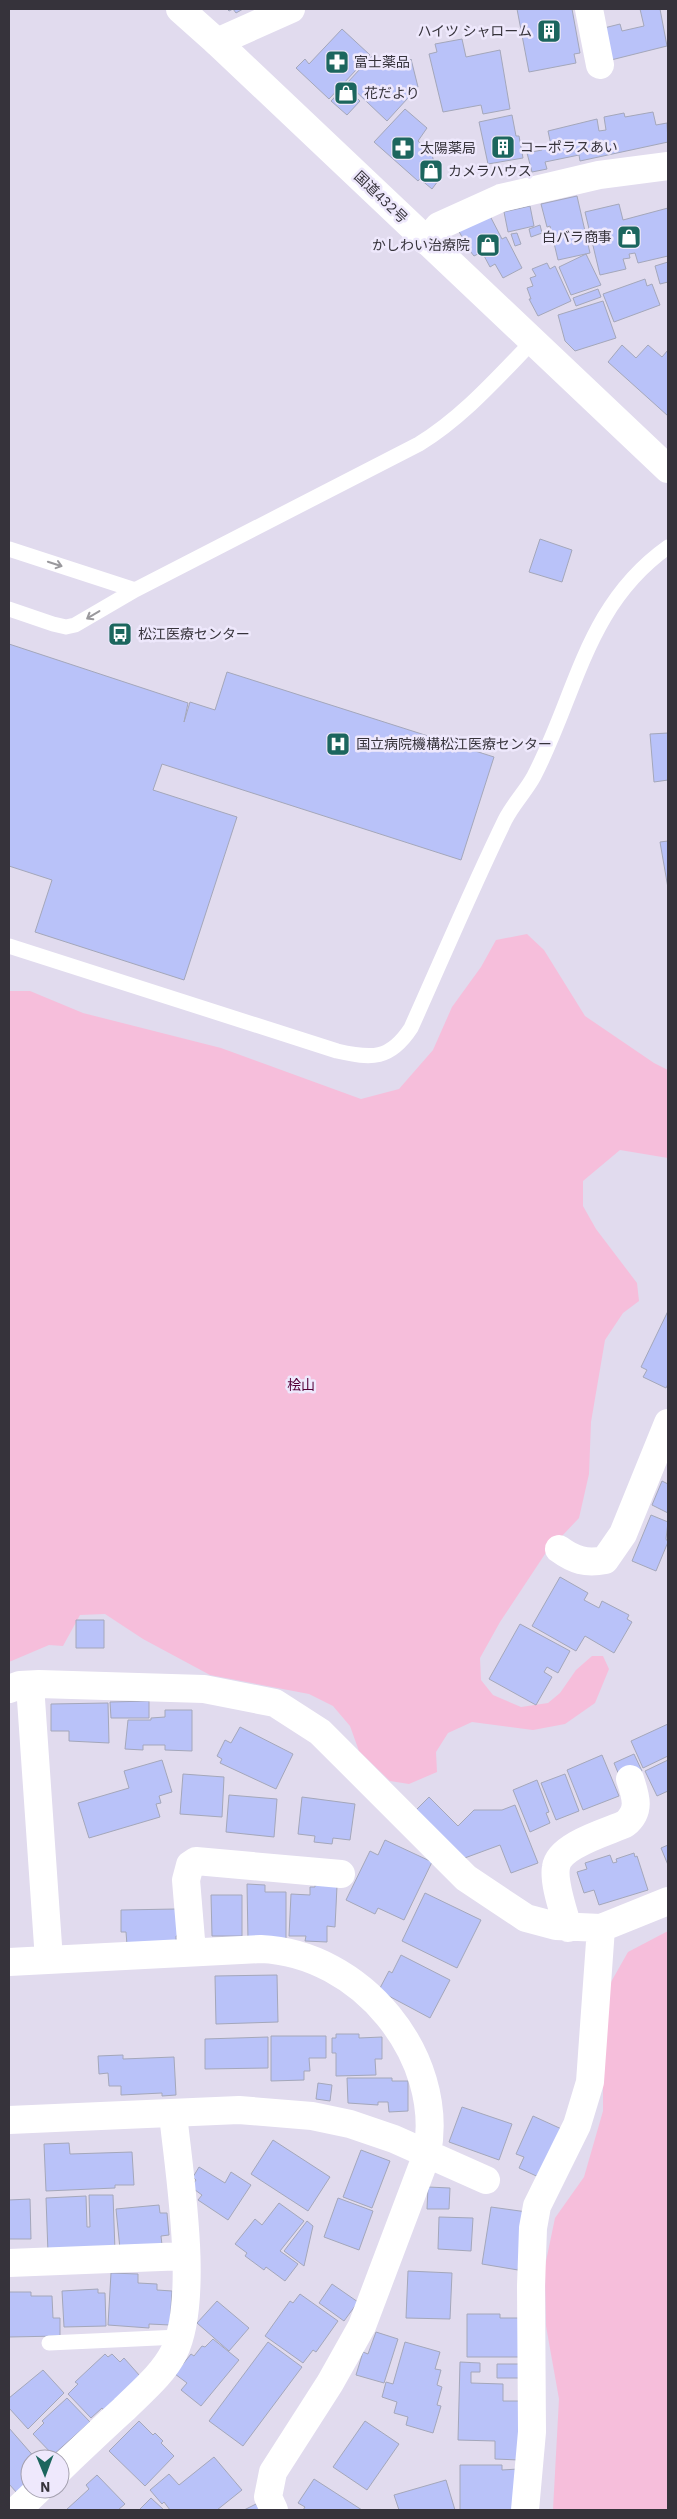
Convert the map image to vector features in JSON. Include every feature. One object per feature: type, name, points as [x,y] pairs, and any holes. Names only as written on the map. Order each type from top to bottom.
[{"type":"main road","name":"国道432号","points":[[180,9],[668,469]]},
{"type":"main road","points":[[217,42],[291,9]]},
{"type":"main road","points":[[589,9],[600,65]]},
{"type":"main road","points":[[426,240],[439,226],[501,198],[599,175],[668,166]]},
{"type":"main road","points":[[558,1549],[578,1560],[593,1563],[605,1560],[623,1534],[668,1423]]},
{"type":"main road","points":[[49,1960],[19,1687],[204,1689],[274,1703],[320,1732],[466,1878],[526,1918],[568,1928],[600,1928],[668,1901]]},
{"type":"main road","points":[[568,1928],[556,1874],[558,1859],[568,1848],[626,1824],[631,1819],[637,1807],[630,1779]]},
{"type":"main road","points":[[192,1952],[186,1880],[190,1865],[196,1861],[203,1860],[341,1874]]},
{"type":"main road","points":[[526,2510],[532,2432],[531,2286],[534,2228],[537,2206],[577,2124],[590,2082],[600,1928]]},
{"type":"main road","points":[[9,1962],[192,1952],[283,1950],[327,1964],[367,1994],[388,2016],[403,2038],[422,2075],[428,2094],[431,2131],[427,2154],[362,2326],[330,2384],[273,2472],[268,2497],[274,2510]]},
{"type":"main road","points":[[9,2120],[239,2110],[312,2116],[350,2124],[394,2139],[486,2180]]},
{"type":"main road","points":[[70,2460],[160,2382],[179,2337],[184,2313],[186,2256],[173,2114]]},
{"type":"main road","points":[[9,2263],[186,2256]]},
{"type":"main road","points":[[17,2510],[29,2499]]},
{"type":"lane","points":[[9,609],[66,627],[81,622],[134,590],[419,444],[460,416],[533,341]]},
{"type":"lane","points":[[9,946],[337,1052],[380,1056],[392,1050],[401,1042],[411,1028],[506,818],[534,776],[590,640],[616,598],[648,562],[668,547]]},
{"type":"lane","points":[[9,549],[134,590]]},
{"type":"lane","points":[[49,2343],[179,2337]]},
{"type":"green space","name":"桧山","points":[[527,934],[544,950],[585,1016],[654,1063],[668,1070],[668,1158],[620,1150],[583,1181],[583,1206],[596,1229],[637,1283],[639,1301],[623,1313],[605,1340],[591,1422],[589,1474],[579,1518],[545,1554],[500,1622],[480,1658],[481,1680],[493,1695],[521,1707],[548,1703],[560,1693],[576,1670],[592,1656],[603,1656],[609,1669],[595,1703],[565,1724],[533,1730],[472,1722],[448,1733],[436,1752],[437,1772],[409,1784],[390,1781],[359,1751],[350,1726],[333,1706],[309,1694],[210,1675],[143,1639],[105,1614],[80,1615],[63,1646],[49,1645],[9,1662],[9,991],[30,991],[83,1013],[221,1048],[361,1099],[399,1089],[433,1050],[452,1007],[481,967],[496,940]]},
{"type":"green space","points":[[668,1931],[668,2510],[553,2510],[559,2399],[546,2326],[545,2266],[555,2218],[584,2177],[603,2111],[603,2021],[611,1982],[628,1952]]},
{"type":"building","points":[[233,9],[243,9],[236,13]]},
{"type":"building","name":"ハイツ シャローム","points":[[517,9],[572,9],[580,53],[574,54],[576,63],[529,72]]},
{"type":"building","points":[[640,9],[660,9],[667,46],[611,60],[604,28],[620,24],[622,31],[644,26]]},
{"type":"building","name":"富士薬品","points":[[342,29],[370,55],[329,99],[296,68],[305,59],[309,64]]},
{"type":"building","points":[[462,39],[466,57],[500,50],[510,109],[483,114],[481,105],[443,112],[429,54],[437,52],[435,44]]},
{"type":"building","points":[[373,55],[383,65],[390,59],[401,70],[411,59],[418,87],[387,121],[347,83]]},
{"type":"building","name":"花だより","points":[[345,86],[360,101],[347,115],[331,101]]},
{"type":"building","name":"太陽薬局","points":[[405,109],[427,128],[418,141],[432,154],[434,163],[418,181],[374,142]]},
{"type":"building","points":[[653,112],[656,125],[667,123],[668,142],[580,161],[579,155],[545,162],[547,169],[532,172],[527,153],[542,150],[542,146],[551,145],[548,131],[597,119],[599,131],[606,130],[604,117],[624,113],[625,117]]},
{"type":"building","name":"コーポラスあい","points":[[512,115],[516,136],[519,136],[523,158],[488,164],[479,122]]},
{"type":"building","name":"カメラハウス","points":[[434,163],[438,181],[432,189],[420,179]]},
{"type":"building","points":[[577,196],[590,253],[558,260],[550,226],[547,227],[541,204]]},
{"type":"building","name":"白バラ商事","points":[[619,204],[623,220],[668,208],[668,256],[638,263],[635,253],[629,254],[630,258],[623,259],[626,269],[600,275],[585,212]]},
{"type":"building","points":[[530,206],[534,226],[508,232],[504,212]]},
{"type":"building","name":"かしわい治療院","points":[[489,214],[502,239],[506,237],[522,268],[503,278],[495,264],[490,267],[482,252],[474,256],[457,228]]},
{"type":"building","points":[[540,225],[542,233],[531,237],[529,229]]},
{"type":"building","points":[[517,233],[521,244],[515,246],[511,234]]},
{"type":"building","points":[[586,254],[601,285],[571,295],[559,267]]},
{"type":"building","points":[[668,262],[668,282],[660,284],[655,266]]},
{"type":"building","points":[[547,263],[550,269],[555,266],[571,301],[538,316],[529,299],[531,299],[527,288],[533,286],[530,278],[536,276],[532,269]]},
{"type":"building","points":[[645,279],[647,286],[652,284],[660,305],[614,322],[603,294]]},
{"type":"building","points":[[598,289],[601,297],[576,306],[573,298]]},
{"type":"building","points":[[603,301],[616,338],[575,351],[565,341],[558,315]]},
{"type":"building","points":[[622,345],[636,358],[648,345],[662,357],[668,350],[668,416],[608,362]]},
{"type":"building","points":[[540,539],[572,550],[562,582],[529,572]]},
{"type":"building","name":"国立病院機構松江医療センター","points":[[9,644],[188,703],[184,722],[190,702],[215,710],[227,672],[494,757],[461,860],[162,764],[153,790],[237,817],[184,980],[35,932],[52,880],[9,866]]},
{"type":"building","points":[[668,733],[668,780],[654,782],[650,734]]},
{"type":"building","points":[[668,841],[668,888],[660,842]]},
{"type":"building","points":[[668,1311],[668,1384],[666,1388],[643,1377],[647,1370],[641,1367]]},
{"type":"building","points":[[662,1481],[668,1484],[668,1513],[652,1505]]},
{"type":"building","points":[[651,1515],[668,1522],[666,1539],[668,1542],[656,1571],[632,1561]]},
{"type":"building","points":[[560,1577],[588,1593],[584,1600],[599,1608],[602,1601],[629,1615],[627,1619],[632,1622],[614,1653],[585,1636],[576,1651],[532,1626]]},
{"type":"building","points":[[76,1620],[104,1620],[104,1648],[76,1648]]},
{"type":"building","points":[[520,1624],[570,1651],[558,1673],[547,1667],[544,1672],[552,1677],[536,1705],[489,1679]]},
{"type":"building","points":[[149,1701],[149,1718],[111,1718],[110,1702]]},
{"type":"building","points":[[108,1703],[109,1743],[69,1741],[69,1731],[51,1731],[51,1704]]},
{"type":"building","points":[[165,1710],[192,1710],[192,1751],[165,1750],[165,1745],[143,1745],[143,1750],[125,1749],[128,1720],[151,1720],[151,1718],[165,1717]]},
{"type":"building","points":[[668,1724],[668,1756],[643,1768],[631,1741]]},
{"type":"building","points":[[240,1727],[293,1754],[276,1789],[220,1763],[222,1759],[217,1756],[225,1740],[231,1743]]},
{"type":"building","points":[[634,1754],[642,1771],[621,1780],[614,1763]]},
{"type":"building","points":[[602,1755],[619,1796],[583,1810],[567,1770]]},
{"type":"building","points":[[162,1760],[172,1792],[159,1796],[161,1803],[156,1804],[160,1817],[89,1838],[78,1803],[129,1788],[124,1771]]},
{"type":"building","points":[[668,1760],[668,1791],[657,1796],[645,1771]]},
{"type":"building","points":[[183,1774],[224,1777],[222,1817],[180,1814]]},
{"type":"building","points":[[565,1774],[579,1811],[556,1820],[541,1783]]},
{"type":"building","points":[[537,1780],[549,1812],[546,1813],[550,1823],[530,1832],[513,1790]]},
{"type":"building","points":[[229,1795],[277,1799],[274,1837],[226,1832]]},
{"type":"building","points":[[302,1797],[355,1804],[350,1840],[333,1838],[332,1844],[314,1842],[315,1836],[298,1834]]},
{"type":"building","points":[[429,1797],[458,1826],[474,1810],[502,1810],[515,1805],[538,1863],[511,1873],[500,1845],[462,1859],[415,1811]]},
{"type":"building","points":[[385,1840],[432,1862],[404,1920],[378,1908],[375,1914],[346,1900],[370,1851],[378,1855]]},
{"type":"building","points":[[668,1845],[668,1865],[661,1848]]},
{"type":"building","points":[[634,1853],[635,1857],[637,1856],[648,1890],[599,1905],[594,1890],[584,1893],[577,1872],[587,1869],[585,1863],[610,1855],[613,1863],[617,1862],[616,1859]]},
{"type":"building","points":[[247,1884],[265,1885],[265,1892],[286,1892],[286,1939],[248,1940]]},
{"type":"building","points":[[315,1885],[337,1886],[335,1927],[327,1926],[327,1942],[305,1941],[306,1936],[289,1936],[291,1894],[310,1895],[310,1887],[315,1887]]},
{"type":"building","points":[[425,1893],[481,1920],[457,1968],[402,1941]]},
{"type":"building","points":[[211,1895],[242,1895],[242,1936],[212,1936]]},
{"type":"building","points":[[176,1909],[181,1936],[176,1936],[176,1944],[127,1945],[126,1932],[121,1932],[121,1910]]},
{"type":"building","points":[[401,1955],[450,1980],[430,2018],[385,1994],[380,1988],[389,1971],[392,1973]]},
{"type":"building","points":[[277,1975],[278,2022],[216,2024],[215,1976]]},
{"type":"building","points":[[336,2034],[359,2034],[359,2038],[382,2037],[382,2059],[375,2059],[376,2075],[336,2076],[336,2053],[332,2053],[332,2038],[336,2038]]},
{"type":"building","points":[[271,2036],[326,2036],[326,2058],[309,2058],[310,2071],[304,2071],[304,2080],[271,2081]]},
{"type":"building","points":[[268,2037],[268,2068],[205,2069],[205,2039]]},
{"type":"building","points":[[123,2055],[123,2059],[174,2057],[176,2095],[162,2096],[162,2093],[121,2095],[121,2086],[109,2086],[108,2073],[99,2074],[98,2056]]},
{"type":"building","points":[[347,2078],[392,2078],[392,2081],[408,2081],[408,2111],[389,2112],[388,2102],[378,2102],[378,2105],[348,2103]]},
{"type":"building","points":[[318,2083],[332,2085],[330,2101],[316,2099]]},
{"type":"building","points":[[462,2107],[512,2124],[499,2160],[449,2142]]},
{"type":"building","points":[[533,2116],[566,2131],[545,2180],[519,2168],[524,2157],[516,2154]]},
{"type":"building","points":[[273,2140],[330,2177],[308,2211],[251,2174]]},
{"type":"building","points":[[69,2143],[70,2154],[132,2152],[134,2185],[115,2185],[115,2188],[46,2191],[44,2144]]},
{"type":"building","points":[[361,2150],[390,2161],[372,2208],[343,2197]]},
{"type":"building","points":[[199,2167],[225,2183],[231,2172],[251,2185],[228,2220],[198,2200],[202,2195],[191,2187],[196,2180],[193,2177]]},
{"type":"building","points":[[428,2187],[450,2188],[449,2209],[427,2209]]},
{"type":"building","points":[[89,2195],[113,2195],[115,2251],[48,2253],[46,2198],[86,2196],[87,2227],[90,2227]]},
{"type":"building","points":[[338,2198],[373,2211],[359,2250],[324,2237]]},
{"type":"building","points":[[30,2199],[31,2239],[9,2239],[9,2200]]},
{"type":"building","points":[[279,2203],[304,2221],[280,2251],[298,2264],[285,2281],[266,2267],[264,2270],[245,2256],[247,2253],[235,2244],[255,2219],[262,2225]]},
{"type":"building","points":[[159,2205],[160,2213],[167,2213],[169,2235],[161,2236],[162,2245],[120,2249],[116,2209]]},
{"type":"building","points":[[491,2207],[527,2212],[518,2270],[482,2264]]},
{"type":"building","points":[[439,2217],[473,2218],[471,2251],[438,2249]]},
{"type":"building","points":[[307,2221],[313,2226],[304,2266],[284,2251]]},
{"type":"building","points":[[408,2271],[452,2273],[450,2319],[406,2318]]},
{"type":"building","points":[[111,2273],[138,2274],[138,2283],[157,2284],[157,2290],[172,2291],[170,2325],[149,2324],[149,2328],[108,2325]]},
{"type":"building","points":[[332,2284],[358,2302],[344,2321],[319,2303]]},
{"type":"building","points":[[98,2289],[98,2293],[105,2293],[106,2326],[64,2327],[62,2291]]},
{"type":"building","points":[[9,2292],[31,2292],[31,2296],[52,2296],[53,2318],[60,2318],[60,2336],[9,2337]]},
{"type":"building","points":[[300,2294],[338,2321],[316,2352],[313,2350],[303,2363],[265,2336],[290,2301],[293,2303]]},
{"type":"building","points":[[217,2301],[249,2328],[229,2351],[197,2323]]},
{"type":"building","points":[[467,2314],[500,2314],[500,2318],[520,2318],[519,2357],[467,2357]]},
{"type":"building","points":[[376,2332],[398,2339],[384,2383],[356,2375],[363,2352],[368,2354]]},
{"type":"building","points":[[213,2339],[239,2360],[201,2406],[181,2390],[187,2383],[175,2374],[191,2354],[194,2356],[202,2346],[205,2347]]},
{"type":"building","points":[[268,2342],[302,2367],[243,2446],[209,2421]]},
{"type":"building","points":[[405,2342],[440,2352],[435,2369],[441,2370],[437,2385],[442,2387],[437,2405],[441,2406],[433,2433],[406,2425],[408,2417],[394,2413],[397,2402],[382,2397],[386,2382],[393,2384]]},
{"type":"building","points":[[105,2354],[108,2357],[112,2354],[120,2362],[124,2358],[140,2376],[105,2412],[102,2408],[91,2418],[68,2394],[78,2384],[75,2382]]},
{"type":"building","points":[[460,2362],[480,2363],[480,2372],[471,2372],[471,2383],[503,2384],[503,2401],[520,2401],[519,2460],[495,2459],[495,2441],[458,2440]]},
{"type":"building","points":[[497,2364],[521,2364],[521,2378],[497,2378]]},
{"type":"building","points":[[43,2370],[64,2393],[28,2429],[9,2408],[9,2398]]},
{"type":"building","points":[[67,2398],[90,2422],[60,2449],[47,2449],[33,2434],[44,2423],[42,2421]]},
{"type":"building","points":[[139,2421],[153,2435],[155,2433],[163,2441],[161,2443],[174,2456],[145,2486],[109,2451]]},
{"type":"building","points":[[365,2421],[399,2444],[367,2490],[333,2467]]},
{"type":"building","points":[[9,2428],[27,2449],[20,2449],[20,2490],[17,2493],[9,2484]]},
{"type":"building","points":[[214,2457],[242,2490],[217,2510],[170,2510],[150,2490],[169,2474],[179,2485]]},
{"type":"building","points":[[460,2465],[502,2465],[502,2470],[518,2469],[518,2510],[460,2510]]},
{"type":"building","points":[[97,2475],[125,2504],[118,2510],[66,2510],[89,2489],[86,2485]]},
{"type":"building","points":[[314,2479],[362,2510],[303,2510],[305,2507],[298,2503]]},
{"type":"building","points":[[446,2480],[455,2510],[399,2510],[394,2495]]},
{"type":"building","points":[[151,2498],[164,2510],[139,2510]]},
{"type":"building","points":[[256,2504],[260,2510],[244,2510]]},
{"type":"place","name":"ハイツ シャローム","points":[[549,31]]},
{"type":"place","name":"富士薬品","points":[[337,62]]},
{"type":"place","name":"花だより","points":[[346,93]]},
{"type":"place","name":"コーポラスあい","points":[[503,147]]},
{"type":"place","name":"太陽薬局","points":[[403,148]]},
{"type":"place","name":"カメラハウス","points":[[431,171]]},
{"type":"place","name":"白バラ商事","points":[[629,237]]},
{"type":"place","name":"かしわい治療院","points":[[488,245]]},
{"type":"place","name":"松江医療センター","points":[[120,634]]},
{"type":"place","name":"国立病院機構松江医療センター","points":[[338,744]]}]
